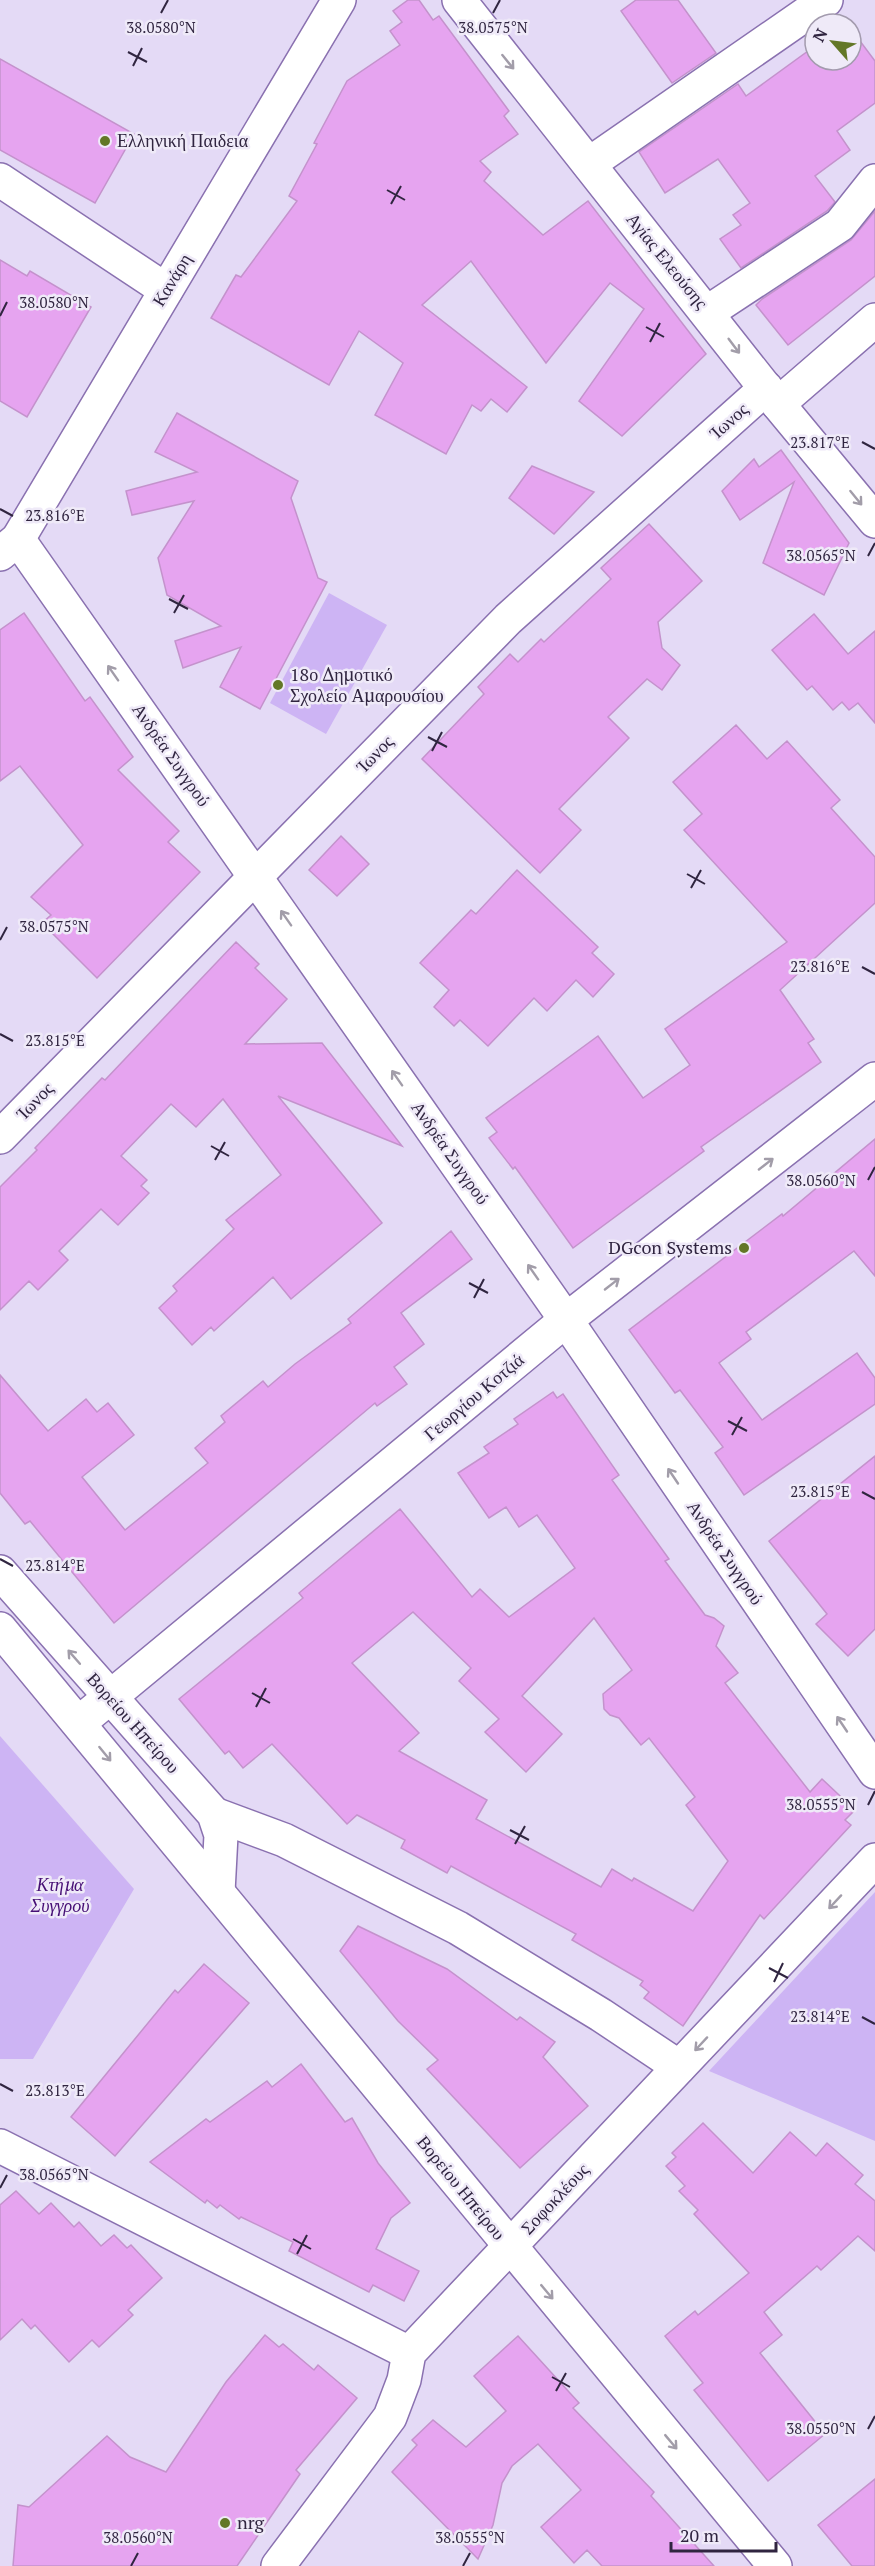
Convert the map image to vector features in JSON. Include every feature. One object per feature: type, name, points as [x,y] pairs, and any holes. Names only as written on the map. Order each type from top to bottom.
[{"type":"street","name":"Κανάρη","points":[[9,547],[339,0]]},
{"type":"street","name":"Αγίας Ελεούσης","points":[[459,0],[708,312],[772,396],[875,521]]},
{"type":"street","points":[[589,164],[826,0]]},
{"type":"street","points":[[0,180],[166,290]]},
{"type":"street","points":[[708,312],[840,225],[875,181]]},
{"type":"street","name":"Ίωνος","points":[[0,1137],[508,619],[772,396],[875,320]]},
{"type":"street","name":"Ανδρέα Συγγρού","points":[[9,547],[256,876],[566,1320],[875,1772]]},
{"type":"street","name":"Γεωργίου Κοτζιά","points":[[80,1722],[566,1320],[875,1079]]},
{"type":"street","name":"Βορείου Ηπείρου","points":[[0,1572],[214,1814],[221,1835],[218,1892]]},
{"type":"street","name":"Βορείου Ηπείρου","points":[[0,1629],[80,1722],[509,2247],[775,2566]]},
{"type":"street","points":[[214,1814],[284,1840],[458,1928],[601,2015],[679,2067]]},
{"type":"street","name":"Σοφοκλέους","points":[[409,2353],[875,1860]]},
{"type":"street","points":[[0,2146],[409,2353],[404,2380],[390,2417],[278,2566]]},
{"type":"green space","points":[[329,593],[387,625],[326,734],[270,703]]},
{"type":"green space","name":"Κτήμα Συγγρού","points":[[0,1736],[134,1889],[33,2059],[0,2059]]},
{"type":"green space","points":[[875,1892],[875,2141],[709,2071]]},
{"type":"building","points":[[408,0],[419,0],[433,20],[439,16],[509,111],[504,116],[518,134],[480,161],[491,172],[484,181],[543,235],[588,201],[706,354],[622,436],[579,401],[644,309],[610,283],[546,363],[471,261],[422,305],[527,387],[507,412],[491,399],[481,411],[472,405],[446,454],[375,415],[403,363],[359,331],[329,385],[211,318],[236,275],[241,277],[297,201],[289,196],[347,81],[400,45],[390,31],[402,22],[393,11]]},
{"type":"building","points":[[636,0],[678,0],[716,53],[672,83],[621,11]]},
{"type":"building","points":[[863,45],[875,61],[875,103],[837,131],[850,150],[815,176],[835,202],[827,211],[741,268],[720,239],[741,225],[733,215],[750,203],[718,159],[665,193],[639,152],[738,84],[746,96],[803,55],[803,72],[863,72]]},
{"type":"building","points":[[0,59],[134,134],[95,203],[0,150]]},
{"type":"building","points":[[875,211],[875,276],[788,345],[756,305],[851,240]]},
{"type":"building","points":[[0,260],[27,276],[30,271],[91,307],[27,417],[0,401]]},
{"type":"building","points":[[177,413],[298,481],[291,498],[318,578],[327,582],[260,709],[220,687],[241,647],[183,668],[175,641],[221,626],[167,595],[158,558],[194,501],[132,515],[126,491],[197,472],[155,452]]},
{"type":"building","points":[[781,450],[849,543],[824,595],[763,563],[794,482],[740,520],[722,491],[754,459],[759,467]]},
{"type":"building","points":[[532,466],[594,492],[554,534],[509,498]]},
{"type":"building","points":[[649,524],[702,581],[658,622],[662,648],[680,665],[662,690],[647,679],[608,717],[629,738],[559,809],[581,830],[540,873],[422,759],[484,694],[478,687],[510,654],[518,662],[541,639],[544,642],[611,579],[601,568]]},
{"type":"building","points":[[24,613],[85,701],[90,697],[133,757],[118,770],[179,831],[168,842],[200,872],[97,978],[42,923],[51,915],[31,897],[83,845],[20,766],[0,781],[0,630]]},
{"type":"building","points":[[814,614],[848,654],[875,631],[875,723],[858,703],[849,710],[842,702],[833,710],[812,686],[807,690],[772,650]]},
{"type":"building","points":[[736,725],[767,759],[787,741],[840,800],[831,808],[875,857],[875,903],[780,990],[814,1039],[808,1043],[821,1062],[701,1147],[704,1151],[573,1248],[515,1167],[513,1169],[489,1138],[497,1132],[486,1118],[598,1036],[643,1098],[690,1065],[665,1029],[787,942],[684,830],[702,814],[673,782]]},
{"type":"building","points":[[341,836],[369,864],[337,896],[309,870]]},
{"type":"building","points":[[517,870],[598,947],[592,953],[614,974],[593,997],[576,980],[547,1011],[534,998],[488,1046],[460,1020],[454,1026],[434,1007],[449,990],[420,963],[471,910],[476,914]]},
{"type":"building","points":[[236,942],[259,964],[255,968],[287,999],[245,1044],[322,1043],[402,1146],[278,1096],[382,1223],[291,1299],[273,1277],[214,1331],[211,1327],[192,1345],[159,1308],[177,1291],[173,1286],[234,1229],[226,1220],[281,1175],[223,1099],[196,1127],[171,1104],[121,1156],[147,1180],[141,1186],[149,1193],[118,1225],[101,1209],[59,1251],[68,1260],[38,1290],[29,1281],[0,1310],[0,1187],[102,1078],[105,1080]]},
{"type":"building","points":[[875,1139],[875,1276],[854,1251],[746,1332],[751,1339],[719,1363],[762,1420],[857,1353],[875,1378],[875,1404],[744,1495],[715,1453],[723,1447],[680,1390],[675,1393],[629,1330],[782,1214],[783,1216]]},
{"type":"building","points":[[451,1231],[472,1259],[401,1313],[424,1344],[394,1367],[407,1384],[377,1406],[375,1403],[114,1623],[30,1521],[25,1524],[0,1493],[0,1375],[48,1431],[86,1399],[97,1412],[108,1403],[134,1435],[82,1477],[125,1530],[208,1463],[195,1448],[225,1422],[221,1416],[263,1381],[268,1387],[351,1323],[348,1319]]},
{"type":"building","points":[[553,1392],[557,1398],[563,1394],[619,1475],[612,1480],[669,1559],[665,1561],[705,1615],[714,1618],[724,1626],[716,1646],[738,1673],[725,1683],[810,1792],[822,1779],[855,1810],[845,1820],[851,1825],[764,1919],[760,1915],[683,2026],[644,1998],[649,1992],[640,1985],[643,1981],[572,1940],[576,1934],[451,1866],[447,1873],[401,1848],[405,1840],[357,1815],[347,1824],[272,1744],[243,1768],[229,1751],[225,1754],[179,1699],[303,1598],[299,1593],[400,1509],[472,1597],[480,1589],[509,1617],[575,1568],[537,1515],[519,1527],[506,1507],[489,1518],[458,1473],[489,1453],[484,1447],[518,1424],[514,1419]],"holes":[[[413,1612],[471,1668],[459,1681],[499,1719],[485,1732],[526,1772],[562,1734],[522,1696],[594,1618],[632,1670],[603,1694],[604,1709],[610,1715],[619,1718],[641,1745],[649,1738],[695,1797],[686,1805],[728,1861],[693,1911],[634,1878],[632,1881],[612,1869],[601,1887],[476,1819],[487,1800],[399,1751],[419,1733],[352,1663]]]},
{"type":"building","points":[[875,1456],[875,1629],[848,1656],[816,1624],[827,1614],[769,1541]]},
{"type":"building","points":[[358,1926],[447,1969],[517,2020],[520,2017],[555,2042],[543,2057],[588,2106],[520,2168],[427,2069],[438,2060],[398,2021],[340,1951]]},
{"type":"building","points":[[204,1964],[249,2003],[115,2156],[71,2117],[175,1990],[178,1993]]},
{"type":"building","points":[[301,2064],[345,2122],[352,2118],[378,2163],[410,2203],[391,2218],[376,2249],[419,2271],[404,2301],[373,2285],[369,2292],[289,2251],[293,2242],[241,2217],[239,2219],[220,2205],[217,2208],[207,2200],[205,2203],[150,2162],[206,2119],[210,2122],[267,2081],[272,2087]]},
{"type":"building","points":[[703,2123],[753,2173],[790,2132],[816,2156],[827,2143],[863,2175],[855,2184],[875,2201],[875,2251],[858,2236],[821,2270],[817,2266],[764,2312],[782,2335],[760,2353],[825,2434],[768,2481],[694,2390],[703,2383],[665,2336],[695,2311],[698,2315],[749,2273],[694,2214],[698,2210],[679,2191],[685,2186],[666,2166],[676,2157],[672,2153]]},
{"type":"building","points":[[16,2191],[39,2214],[51,2203],[74,2227],[79,2222],[101,2246],[114,2235],[127,2248],[131,2245],[162,2278],[128,2310],[133,2315],[99,2347],[92,2340],[69,2362],[35,2325],[31,2329],[22,2319],[0,2340],[0,2205]]},
{"type":"building","points":[[265,2335],[279,2347],[283,2344],[314,2370],[318,2365],[357,2398],[296,2470],[300,2474],[237,2566],[13,2566],[18,2505],[29,2507],[107,2436],[130,2457],[166,2472],[226,2382]]},
{"type":"building","points":[[518,2336],[579,2403],[573,2408],[654,2492],[651,2496],[714,2566],[602,2566],[587,2550],[574,2563],[541,2527],[581,2490],[538,2444],[512,2466],[502,2483],[493,2525],[478,2559],[392,2472],[417,2445],[412,2440],[433,2420],[466,2447],[506,2411],[474,2376]]},
{"type":"building","points":[[875,2479],[875,2566],[852,2566],[818,2525]]},
{"type":"place","name":"Ελληνική Παιδεια","points":[[105,141]]},
{"type":"place","name":"18ο Δημοτικό Σχολείο Αμαρουσίου","points":[[278,685]]},
{"type":"place","name":"DGcon Systems","points":[[744,1248]]},
{"type":"place","name":"nrg","points":[[225,2523]]}]
